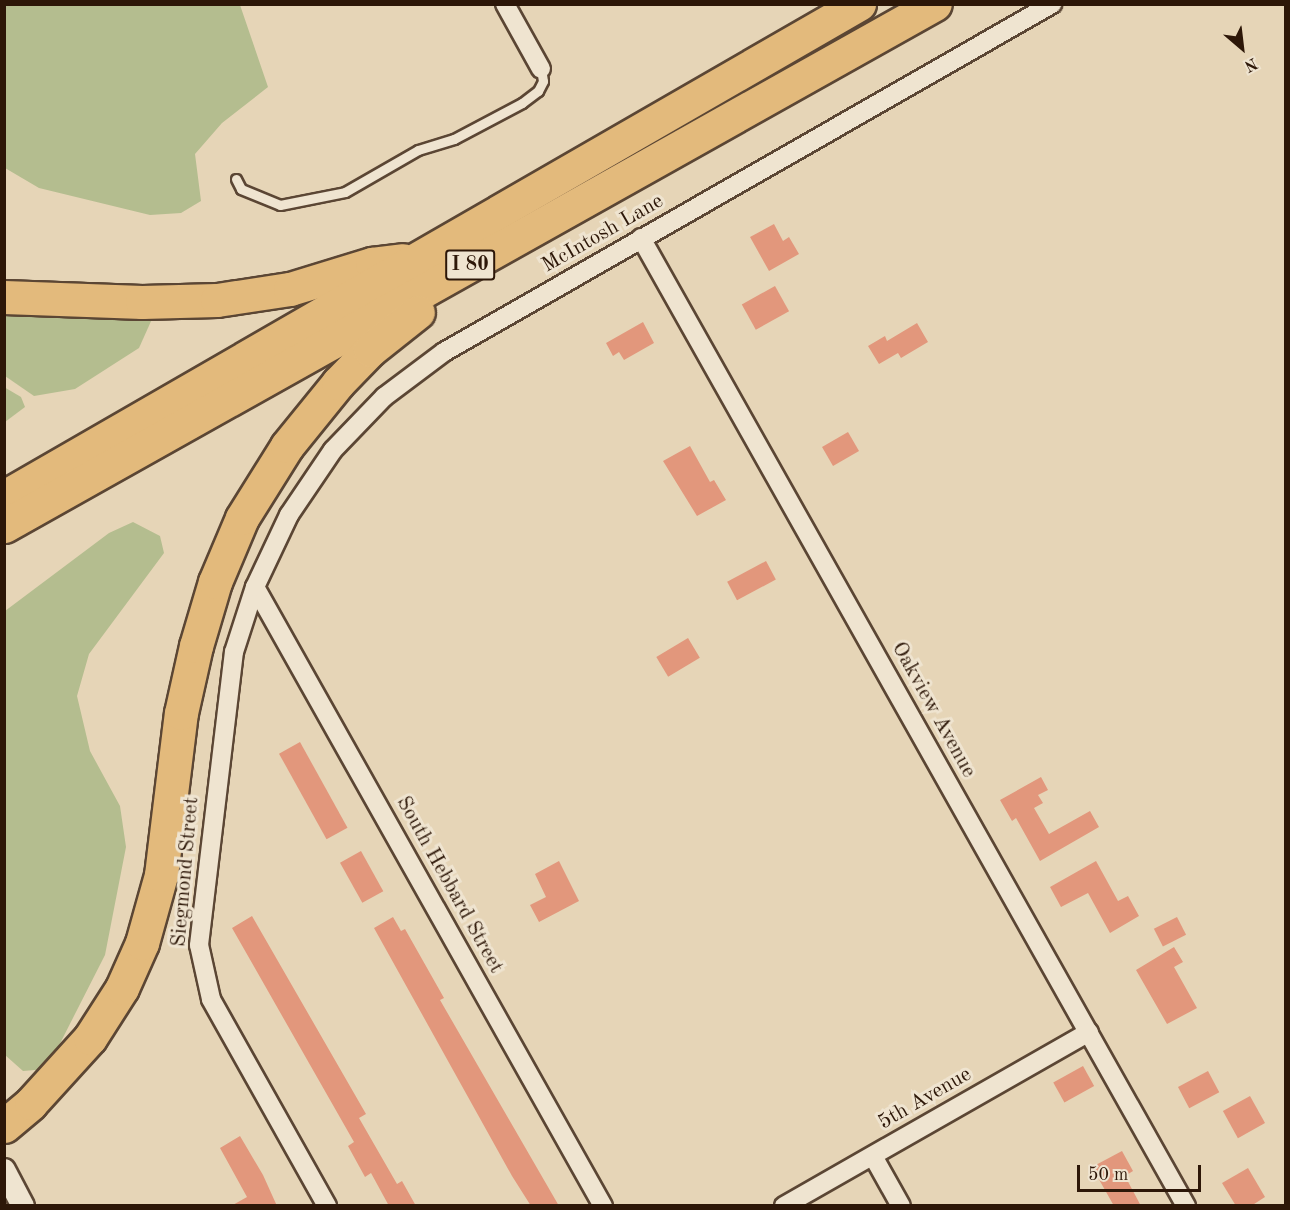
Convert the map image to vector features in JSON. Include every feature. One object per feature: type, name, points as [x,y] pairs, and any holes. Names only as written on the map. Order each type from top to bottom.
[{"type":"highway","name":"I 80","points":[[4,497],[426,257],[859,4]]},
{"type":"highway","name":"I 80","points":[[4,526],[935,4]]},
{"type":"highway","points":[[4,1126],[31,1103],[90,1038],[122,988],[142,943],[161,875],[181,713],[196,646],[216,582],[242,518],[287,446],[370,350],[513,240]]},
{"type":"highway","points":[[4,297],[141,302],[217,300],[290,289],[372,264],[426,257]]},
{"type":"street","points":[[505,4],[541,69]]},
{"type":"street","name":"McIntosh Lane","points":[[255,587],[295,506],[333,450],[384,397],[444,352],[1052,4]]},
{"type":"street","name":"Oakview Avenue","points":[[641,238],[1186,1206]]},
{"type":"street","name":"Siegmond Street","points":[[255,587],[234,652],[224,714],[199,945],[211,999],[327,1206]]},
{"type":"street","name":"South Hebbard Street","points":[[255,587],[603,1206]]},
{"type":"street","name":"5th Avenue","points":[[784,1206],[1089,1032]]},
{"type":"street","points":[[873,1156],[901,1206]]},
{"type":"street","points":[[4,1170],[23,1206]]},
{"type":"lane","points":[[236,179],[241,189],[280,205],[345,192],[389,165],[454,139],[522,104],[538,91],[543,81],[541,69]]},
{"type":"green space","points":[[5,4],[240,5],[268,87],[222,123],[195,154],[201,201],[181,213],[150,215],[39,188],[5,168]]},
{"type":"green space","points":[[5,307],[145,311],[152,319],[139,348],[75,389],[34,396],[5,376]]},
{"type":"green space","points":[[4,387],[21,397],[25,407],[5,422]]},
{"type":"green space","points":[[133,522],[160,536],[164,553],[89,654],[77,696],[90,751],[120,806],[126,847],[105,955],[47,1069],[23,1071],[5,1055],[5,611],[109,533]]},
{"type":"building","points":[[774,224],[783,241],[789,237],[799,254],[769,271],[750,237]]},
{"type":"building","points":[[775,286],[789,311],[756,330],[742,304]]},
{"type":"building","points":[[643,322],[654,343],[624,360],[619,352],[613,356],[606,343]]},
{"type":"building","points":[[917,323],[928,342],[901,358],[898,353],[879,364],[868,346],[885,336],[887,341]]},
{"type":"building","points":[[848,432],[859,451],[833,466],[822,447]]},
{"type":"building","points":[[690,446],[710,482],[714,480],[726,500],[697,516],[663,461]]},
{"type":"building","points":[[766,561],[776,580],[737,600],[727,582]]},
{"type":"building","points":[[688,638],[700,658],[668,677],[656,657]]},
{"type":"building","points":[[300,742],[348,828],[327,839],[279,754]]},
{"type":"building","points":[[1041,777],[1048,790],[1038,795],[1043,803],[1034,808],[1049,834],[1090,811],[1099,827],[1040,861],[1016,818],[1012,821],[1000,800]]},
{"type":"building","points":[[361,851],[383,891],[362,903],[340,863]]},
{"type":"building","points":[[559,861],[579,901],[539,922],[530,905],[546,897],[535,874]]},
{"type":"building","points":[[1096,861],[1118,901],[1128,896],[1139,916],[1110,933],[1088,893],[1061,907],[1050,887]]},
{"type":"building","points":[[252,916],[366,1114],[359,1118],[397,1184],[402,1181],[416,1206],[389,1206],[371,1173],[365,1177],[348,1146],[354,1142],[232,928]]},
{"type":"building","points":[[393,917],[401,931],[405,929],[444,998],[440,1000],[559,1206],[531,1206],[512,1176],[374,928]]},
{"type":"building","points":[[1177,917],[1186,935],[1163,947],[1154,929]]},
{"type":"building","points":[[1174,947],[1183,962],[1174,967],[1197,1008],[1167,1024],[1136,970]]},
{"type":"building","points":[[1083,1066],[1094,1086],[1064,1103],[1053,1082]]},
{"type":"building","points":[[1208,1071],[1219,1092],[1189,1108],[1178,1087]]},
{"type":"building","points":[[1250,1096],[1265,1123],[1238,1138],[1223,1111]]},
{"type":"building","points":[[240,1136],[263,1175],[277,1206],[231,1206],[247,1197],[220,1148]]},
{"type":"building","points":[[1122,1151],[1133,1171],[1125,1176],[1141,1206],[1114,1206],[1092,1167]]},
{"type":"building","points":[[1248,1168],[1265,1197],[1251,1206],[1236,1206],[1222,1183]]}]
